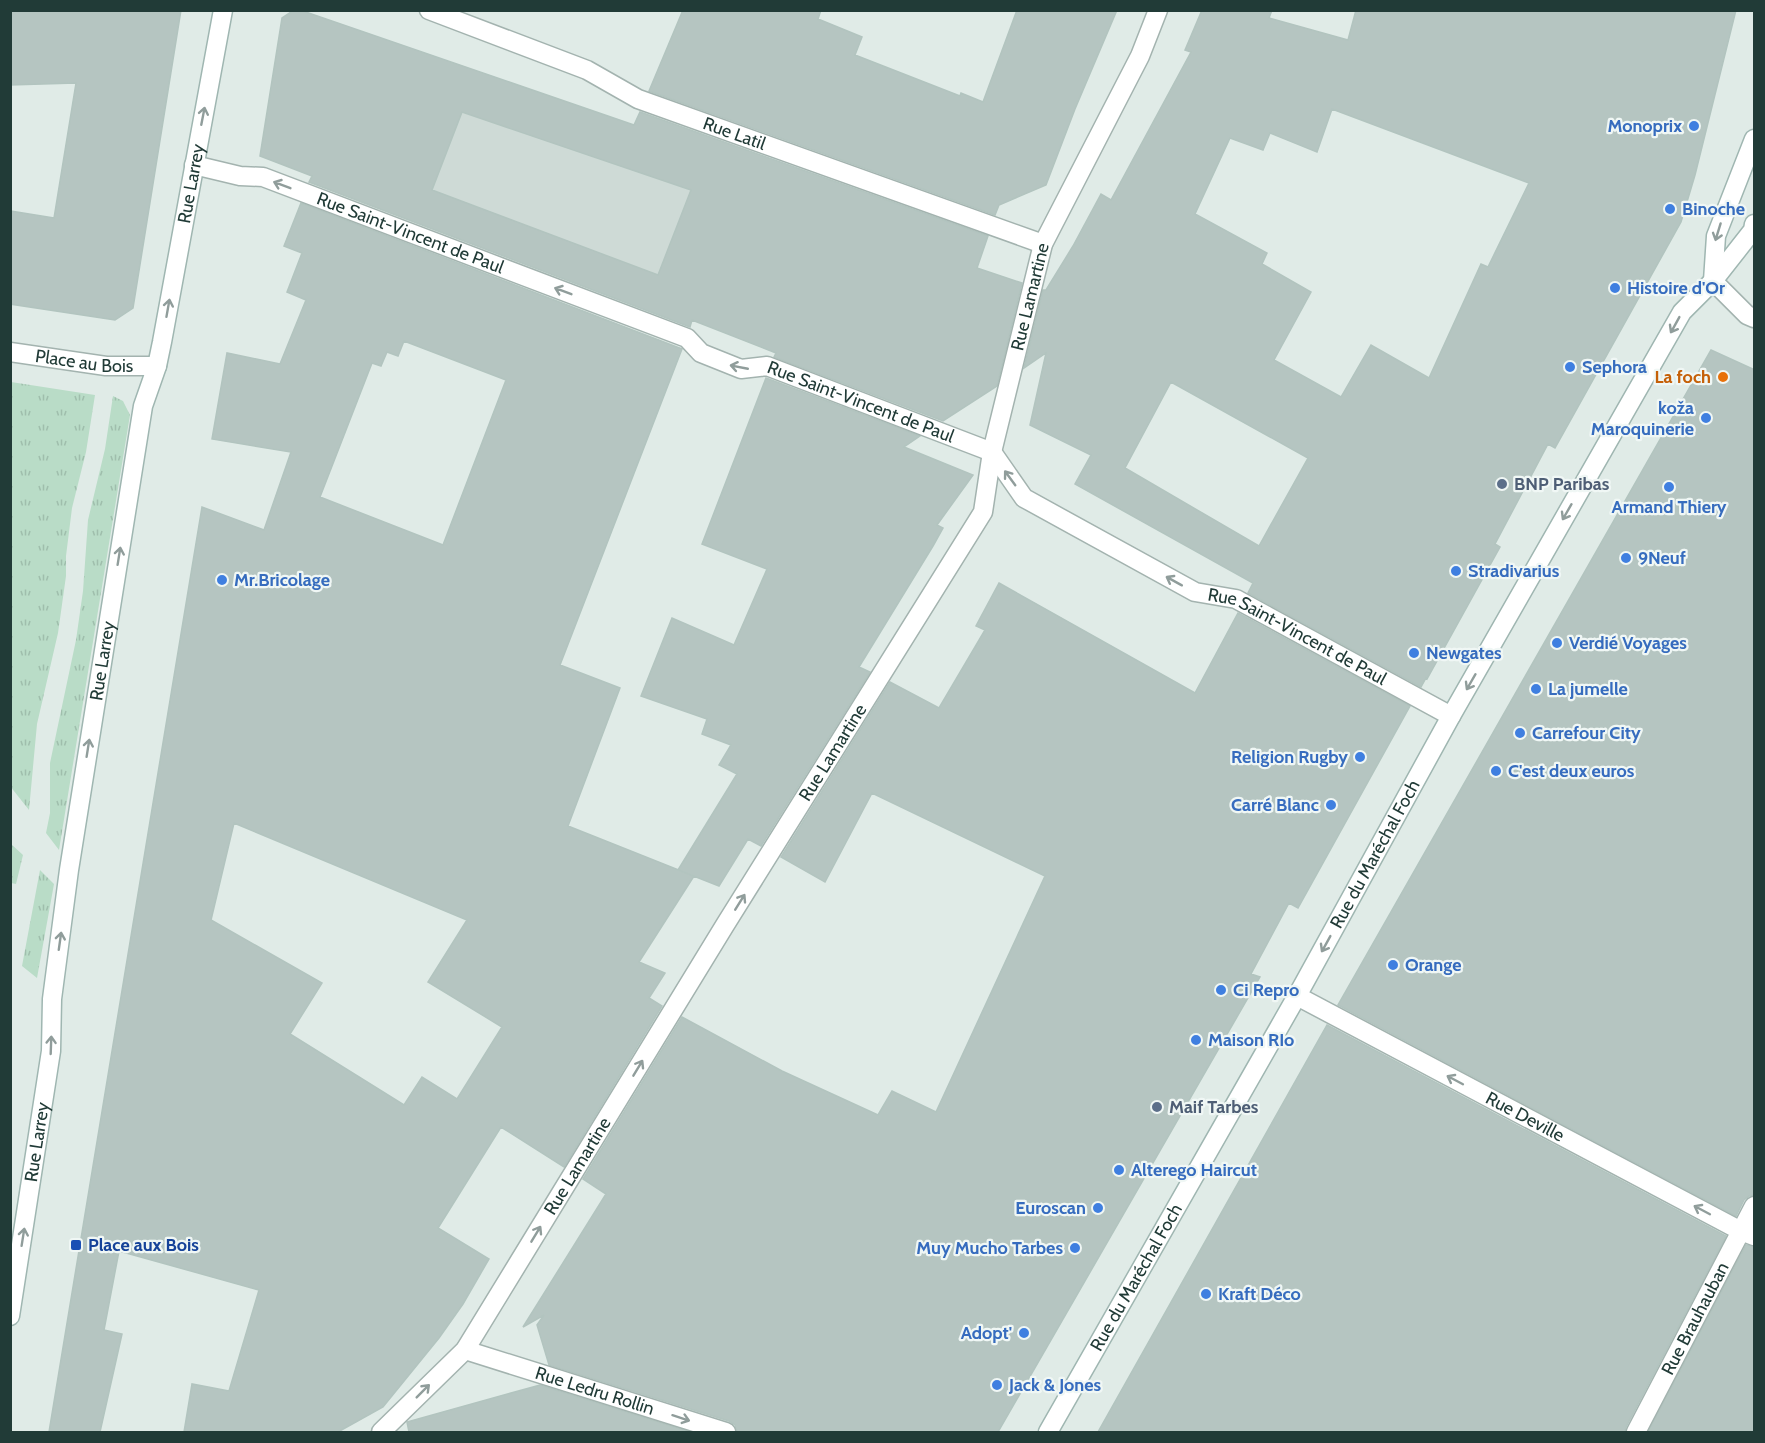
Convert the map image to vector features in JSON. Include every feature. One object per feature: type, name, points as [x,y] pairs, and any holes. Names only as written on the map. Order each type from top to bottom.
[{"type":"street","name":"Rue Larrey","points":[[10,1316],[51,1051],[52,999],[69,870],[143,406],[157,366],[223,10]]},
{"type":"street","name":"Rue Latil","points":[[429,10],[587,70],[638,99],[1043,244]]},
{"type":"street","name":"Rue Lamartine","points":[[381,1432],[465,1350],[725,925],[982,512],[992,452],[1043,244],[1140,56],[1158,10]]},
{"type":"street","points":[[1755,139],[1716,236],[1713,281],[1747,315],[1755,318]]},
{"type":"street","name":"Rue Saint-Vincent de Paul","points":[[194,165],[240,176],[263,177],[687,338],[701,353],[741,369],[767,366],[992,452],[1024,498],[1195,592],[1236,599],[1451,716]]},
{"type":"street","name":"Rue du Maréchal Foch","points":[[1048,1432],[1297,996],[1451,716],[1682,312],[1713,281],[1753,230],[1755,224]]},
{"type":"street","name":"Place au Bois","points":[[10,352],[106,366],[157,366]]},
{"type":"street","name":"Rue Deville","points":[[1297,996],[1748,1233]]},
{"type":"street","name":"Rue Brauhauban","points":[[1636,1432],[1748,1233],[1755,1206]]},
{"type":"street","name":"Rue Ledru Rollin","points":[[465,1350],[726,1432]]},
{"type":"shaded area","points":[[294,11],[767,171],[761,346],[260,156],[282,18]]},
{"type":"green space","points":[[11,382],[95,395],[86,452],[72,508],[58,633],[37,724],[29,810],[10,786]]},
{"type":"green space","points":[[113,396],[123,401],[130,415],[59,850],[46,833],[50,813],[50,763],[76,640],[83,591],[88,520],[105,449]]},
{"type":"green space","points":[[10,843],[23,855],[16,884],[11,883]]},
{"type":"green space","points":[[40,870],[54,884],[37,978],[22,966]]},
{"type":"building","points":[[10,10],[181,10],[133,308],[115,320],[10,304],[10,211],[54,218],[76,83],[10,85]]},
{"type":"building","points":[[294,10],[300,10],[634,125],[640,112],[988,236],[977,268],[1022,283],[997,386],[943,421],[774,357],[776,353],[692,320],[690,327],[309,182],[312,176],[260,156],[282,18]],"holes":[[[462,112],[691,190],[658,275],[432,190]]]},
{"type":"building","points":[[683,10],[821,10],[818,19],[862,37],[855,55],[960,96],[961,93],[983,102],[1017,10],[1117,10],[1046,185],[999,205],[995,215],[649,91]]},
{"type":"building","points":[[1202,10],[1272,10],[1269,18],[1348,40],[1356,10],[1736,10],[1681,222],[1555,448],[1548,444],[1495,544],[1500,547],[1421,687],[1248,593],[1253,583],[1075,484],[1091,455],[1030,425],[1046,353],[1024,368],[1043,290],[1046,290],[1073,246],[1101,194],[1111,200],[1191,52],[1185,50]],"holes":[[[1332,109],[1529,183],[1488,267],[1481,264],[1429,378],[1371,345],[1341,397],[1274,360],[1311,292],[1262,264],[1267,253],[1195,214],[1230,138],[1263,150],[1270,133],[1317,152]],[[1171,382],[1308,458],[1259,546],[1125,468]]]},
{"type":"building","points":[[301,203],[682,349],[560,665],[620,688],[568,826],[694,876],[639,962],[665,973],[649,998],[662,1006],[564,1167],[501,1127],[438,1228],[489,1259],[463,1304],[439,1338],[383,1407],[338,1432],[184,1432],[192,1384],[229,1391],[259,1290],[119,1251],[104,1330],[122,1334],[100,1432],[49,1432],[202,507],[264,530],[291,452],[212,439],[227,353],[280,364],[306,300],[287,292],[302,253],[284,246]],"holes":[[[404,341],[506,380],[443,545],[320,497],[372,363],[381,366],[387,352],[398,356]],[[234,823],[467,920],[428,982],[502,1027],[457,1099],[422,1077],[404,1105],[290,1034],[322,983],[211,920]]]},
{"type":"building","points":[[1711,350],[1755,370],[1755,1195],[1744,1200],[1736,1216],[1338,1005]]},
{"type":"building","points":[[766,378],[920,436],[904,447],[973,475],[937,525],[943,528],[859,667],[870,672],[761,846],[748,839],[719,886],[678,870],[737,774],[719,765],[731,745],[702,734],[707,719],[641,696],[672,618],[734,645],[767,569],[702,544]]},
{"type":"building","points":[[999,583],[1195,693],[1238,613],[1410,706],[1298,908],[1289,903],[1251,974],[1260,977],[998,1432],[737,1432],[735,1425],[729,1421],[549,1365],[537,1325],[544,1315],[523,1327],[606,1194],[583,1179],[682,1017],[782,1071],[878,1115],[892,1091],[936,1112],[1045,876],[872,793],[825,882],[781,857],[890,682],[939,708],[985,630],[976,626]]},
{"type":"building","points":[[1327,1025],[1726,1236],[1625,1432],[1098,1432]]},
{"type":"building","points":[[1746,1245],[1755,1247],[1755,1432],[1648,1432]]},
{"type":"building","points":[[540,1385],[690,1432],[409,1432],[407,1422]]},
{"type":"place","name":"Monoprix","points":[[1694,126]]},
{"type":"place","name":"Binoche","points":[[1670,209]]},
{"type":"place","name":"Histoire d'Or","points":[[1615,288]]},
{"type":"place","name":"Sephora","points":[[1570,367]]},
{"type":"place","name":"La foch","points":[[1723,377]]},
{"type":"place","name":"koža Maroquinerie","points":[[1706,418]]},
{"type":"place","name":"BNP Paribas","points":[[1502,484]]},
{"type":"place","name":"Armand Thiery","points":[[1669,487]]},
{"type":"place","name":"9Neuf","points":[[1626,558]]},
{"type":"place","name":"Stradivarius","points":[[1456,571]]},
{"type":"place","name":"Mr.Bricolage","points":[[222,580]]},
{"type":"place","name":"Verdié Voyages","points":[[1557,643]]},
{"type":"place","name":"Newgates","points":[[1414,653]]},
{"type":"place","name":"La jumelle","points":[[1536,689]]},
{"type":"place","name":"Carrefour City","points":[[1520,733]]},
{"type":"place","name":"Religion Rugby","points":[[1360,757]]},
{"type":"place","name":"C'est deux euros","points":[[1496,771]]},
{"type":"place","name":"Carré Blanc","points":[[1331,805]]},
{"type":"place","name":"Orange","points":[[1393,965]]},
{"type":"place","name":"Ci Repro","points":[[1221,990]]},
{"type":"place","name":"Maison RIo","points":[[1196,1040]]},
{"type":"place","name":"Maif Tarbes","points":[[1157,1107]]},
{"type":"place","name":"Alterego Haircut","points":[[1119,1170]]},
{"type":"place","name":"Euroscan","points":[[1098,1208]]},
{"type":"place","name":"Place aux Bois","points":[[76,1245]]},
{"type":"place","name":"Muy Mucho Tarbes","points":[[1075,1248]]},
{"type":"place","name":"Kraft Déco","points":[[1206,1294]]},
{"type":"place","name":"Adopt'","points":[[1024,1333]]},
{"type":"place","name":"Jack & Jones","points":[[997,1385]]}]
